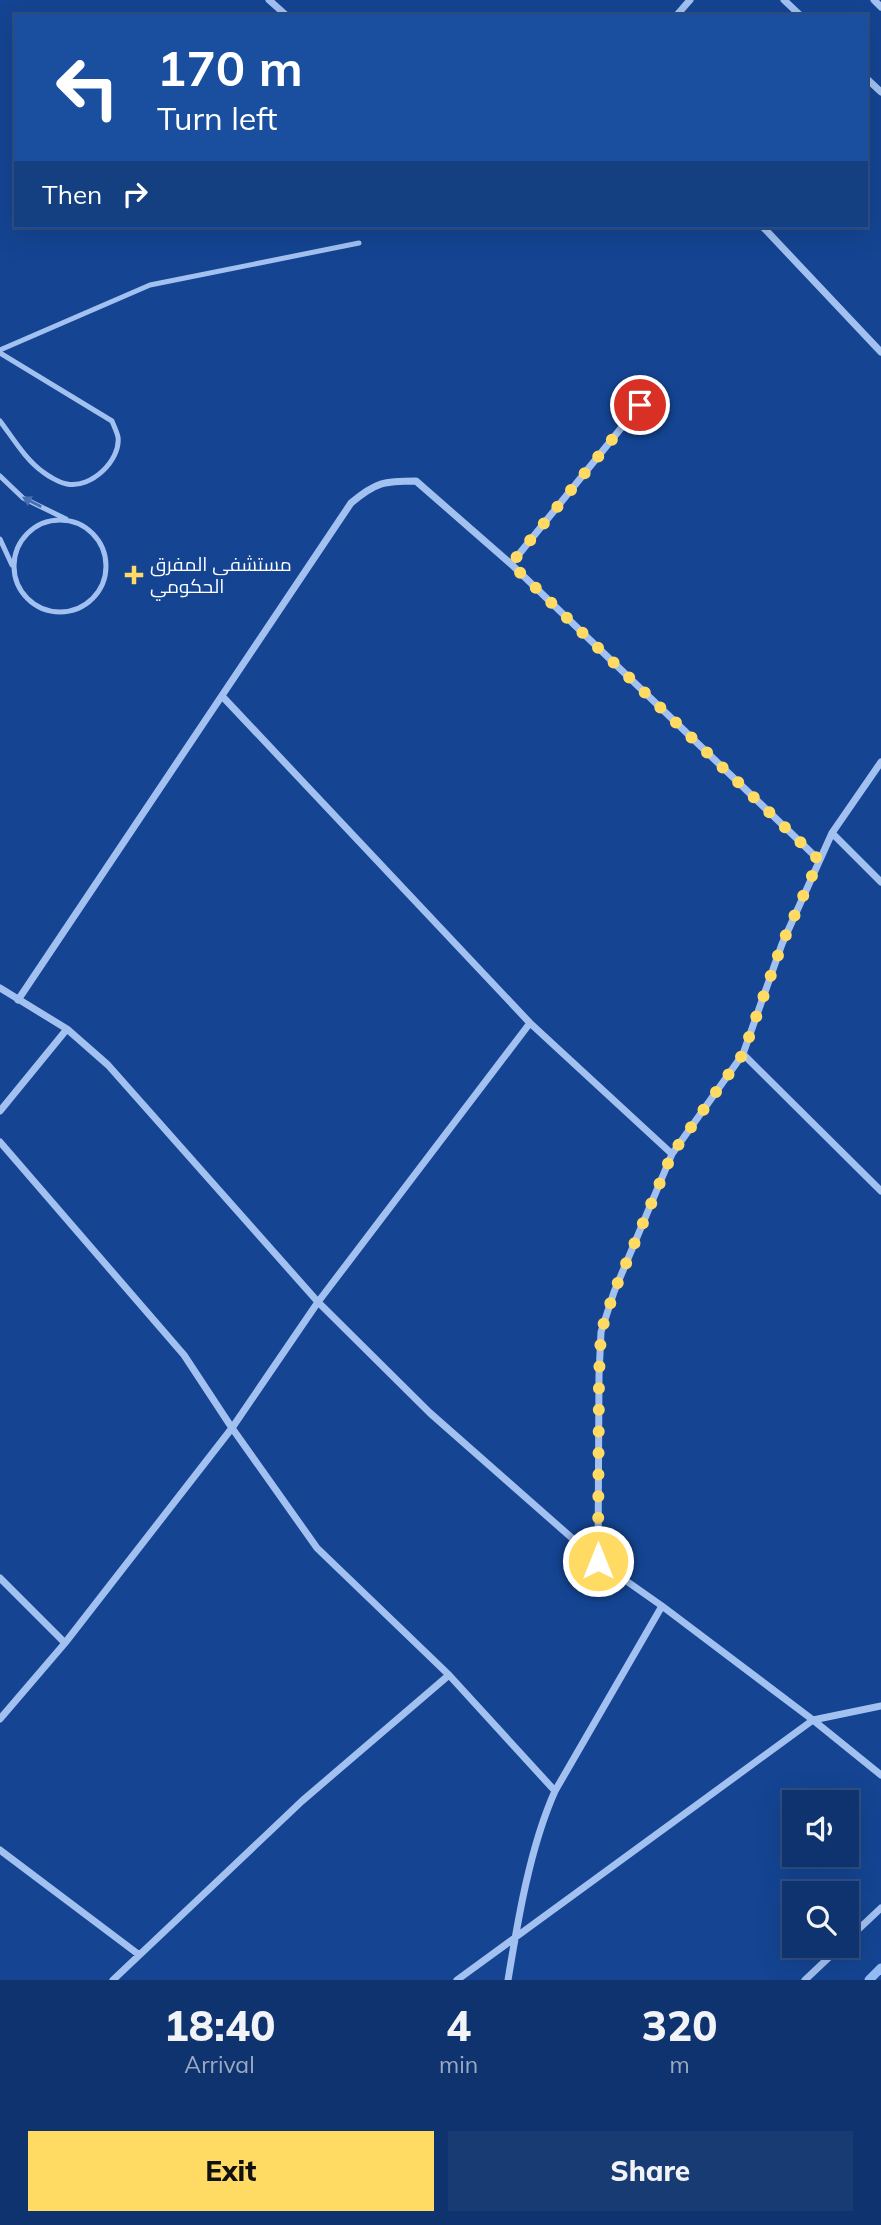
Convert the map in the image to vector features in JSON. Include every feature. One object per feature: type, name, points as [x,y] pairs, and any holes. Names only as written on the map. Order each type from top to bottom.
[{"type":"street","points":[[269,0],[285,14]]},
{"type":"street","points":[[678,14],[690,0]]},
{"type":"street","points":[[784,0],[799,14]]},
{"type":"street","points":[[874,0],[881,7]]},
{"type":"street","points":[[868,80],[881,92]]},
{"type":"street","points":[[764,228],[881,352]]},
{"type":"street","points":[[511,564],[656,385]]},
{"type":"street","points":[[18,1000],[351,503],[370,487],[393,481],[416,481],[511,564],[819,860]]},
{"type":"street","points":[[222,696],[530,1023],[672,1154]]},
{"type":"street","points":[[598,1561],[601,1332],[614,1292],[672,1154],[743,1054],[782,944],[832,833],[881,762]]},
{"type":"street","points":[[832,833],[881,883]]},
{"type":"street","points":[[0,988],[67,1029],[108,1065],[318,1302],[430,1413],[598,1561],[813,1720],[881,1775]]},
{"type":"street","points":[[0,1719],[65,1643],[232,1427],[318,1302],[530,1023]]},
{"type":"street","points":[[0,1111],[67,1029]]},
{"type":"street","points":[[743,1054],[881,1191]]},
{"type":"street","points":[[0,1142],[184,1355],[317,1548],[449,1675],[555,1791]]},
{"type":"street","points":[[0,1578],[65,1643]]},
{"type":"street","points":[[508,1980],[544,1817],[555,1791],[662,1606]]},
{"type":"street","points":[[113,1980],[302,1801],[449,1675]]},
{"type":"street","points":[[457,1980],[813,1720],[881,1706]]},
{"type":"street","points":[[0,1850],[138,1954]]},
{"type":"street","points":[[859,1929],[881,1908]]},
{"type":"street","points":[[805,1980],[828,1958]]},
{"type":"lane","points":[[0,352],[150,285],[359,243]]},
{"type":"lane","points":[[0,352],[112,421],[118,438],[114,455],[102,471],[86,482],[68,485],[43,472],[0,421]]},
{"type":"lane","points":[[0,476],[23,498],[84,526],[96,536],[107,562],[105,578],[90,602],[76,610],[60,613],[44,610],[24,596],[0,539]]},
{"type":"lane","points":[[13,566],[19,544],[29,531],[52,520],[69,520]]},
{"type":"waterway","points":[[869,1980],[881,1968]]},
{"type":"place","name":"مستشفى المفرق الحكومي","points":[[134,575]]},
{"type":"route","points":[[598,1561],[601,1332],[614,1292],[672,1154],[743,1054],[782,944],[819,860],[511,564],[640,405]]}]
